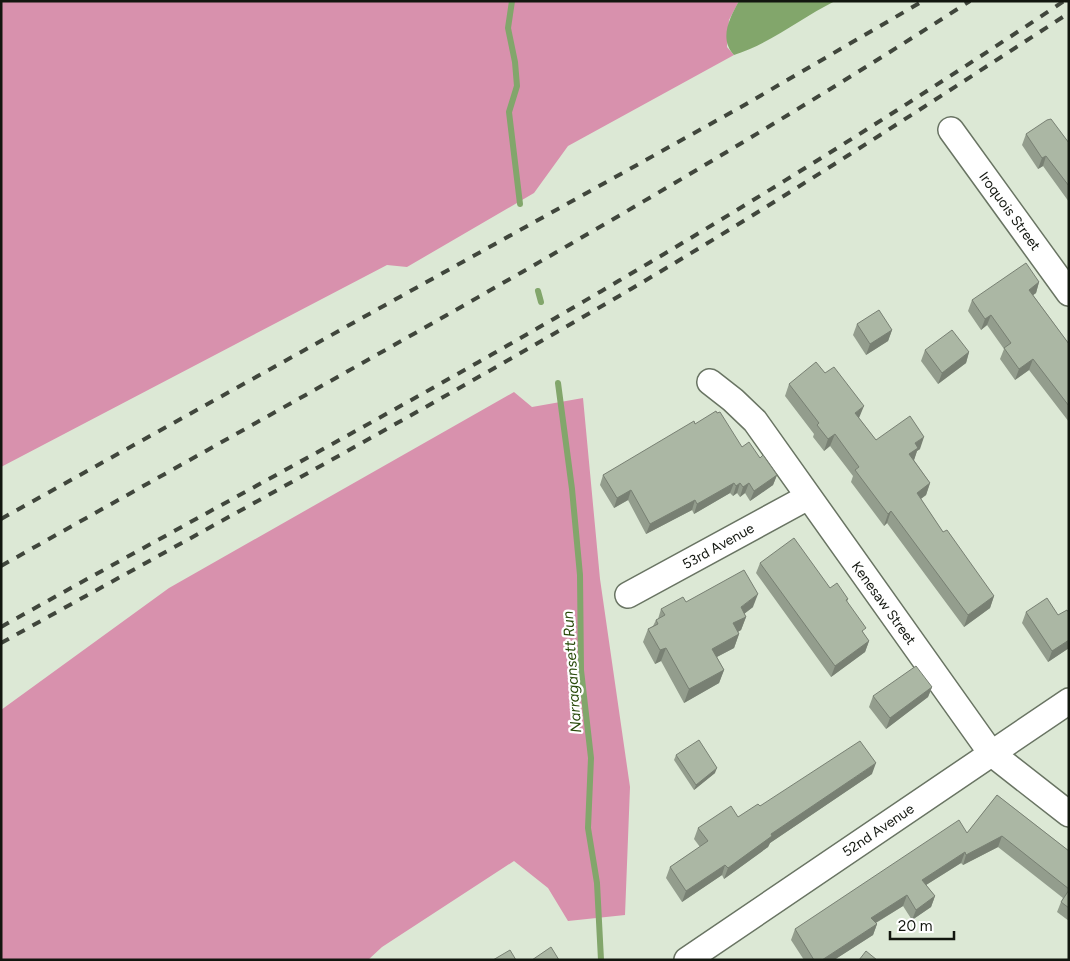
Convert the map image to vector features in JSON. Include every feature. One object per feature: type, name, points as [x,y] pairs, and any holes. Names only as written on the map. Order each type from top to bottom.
[{"type":"street","name":"Iroquois Street","points":[[951,130],[1069,293]]},
{"type":"street","name":"Kenesaw Street","points":[[710,382],[734,400],[754,421],[991,753],[1069,814]]},
{"type":"street","name":"53rd Avenue","points":[[628,595],[808,497]]},
{"type":"street","name":"52nd Avenue","points":[[701,956],[991,753],[1069,701]]},
{"type":"shaded area","points":[[1,1],[739,1],[729,20],[727,47],[734,55],[568,146],[534,193],[407,267],[387,265],[1,467]]},
{"type":"shaded area","points":[[739,1],[835,1],[761,44],[734,55],[729,49],[726,36],[729,22]]},
{"type":"shaded area","points":[[514,392],[532,407],[583,398],[600,579],[630,787],[625,915],[568,921],[548,888],[514,861],[382,947],[368,960],[1,960],[1,710],[169,588]]},
{"type":"building","points":[[1051,119],[1069,143],[1069,186],[1046,156],[1042,158],[1026,134]]},
{"type":"building","points":[[1026,263],[1039,282],[1029,290],[1069,344],[1069,406],[1033,359],[1019,369],[1004,348],[1011,343],[991,315],[985,319],[972,300]]},
{"type":"building","points":[[879,310],[892,330],[870,344],[857,324]]},
{"type":"building","points":[[952,330],[969,352],[942,373],[925,350]]},
{"type":"building","points":[[816,362],[825,373],[834,367],[864,406],[855,413],[876,440],[910,416],[924,437],[915,443],[918,448],[909,454],[930,483],[917,493],[943,532],[947,530],[994,596],[968,615],[891,511],[888,514],[855,470],[859,467],[835,434],[828,439],[817,425],[819,423],[789,384]]},
{"type":"building","points":[[716,411],[717,413],[720,412],[742,447],[749,442],[760,458],[763,455],[777,475],[754,491],[749,483],[743,487],[740,483],[736,486],[734,483],[697,504],[695,500],[650,524],[631,490],[617,498],[603,475],[694,421],[695,424]]},
{"type":"building","points":[[794,538],[830,588],[837,583],[848,599],[846,600],[866,628],[862,631],[869,641],[835,666],[760,563]]},
{"type":"building","points":[[744,570],[758,594],[741,607],[746,617],[733,623],[739,634],[712,649],[724,670],[689,689],[666,648],[660,650],[648,629],[658,624],[656,620],[665,615],[661,609],[683,597],[686,602]]},
{"type":"building","points":[[1047,598],[1058,615],[1067,610],[1069,613],[1069,640],[1052,651],[1026,612]]},
{"type":"building","points":[[916,666],[932,687],[890,718],[873,696]]},
{"type":"building","points":[[699,740],[717,768],[696,785],[676,755]]},
{"type":"building","points":[[860,741],[876,763],[771,834],[772,836],[728,868],[725,865],[686,891],[670,867],[708,841],[698,828],[731,806],[738,817],[758,804],[760,806]]},
{"type":"building","points":[[997,795],[1069,851],[1069,889],[1002,836],[966,855],[965,852],[922,880],[935,896],[916,910],[907,895],[871,918],[877,924],[822,960],[814,960],[795,929],[959,820],[967,833]]},
{"type":"building","points":[[1069,890],[1069,908],[1061,902]]},
{"type":"building","points":[[551,947],[559,960],[532,960]]},
{"type":"building","points":[[510,950],[516,960],[493,960]]},
{"type":"building","points":[[866,951],[877,960],[859,960]]},
{"type":"waterway","name":"Narragansett Run","points":[[512,1],[508,28],[515,62],[517,86],[509,112],[520,204]]},
{"type":"waterway","points":[[538,291],[541,302]]},
{"type":"waterway","name":"Narragansett Run","points":[[558,383],[572,489],[580,575],[581,670],[591,758],[588,828],[597,883],[601,960]]},
{"type":"railway","points":[[1,519],[741,107],[923,1]]},
{"type":"railway","points":[[1,566],[490,291],[732,149],[970,1]]},
{"type":"railway","points":[[1,627],[544,325],[695,236],[844,144],[1064,1]]},
{"type":"railway","points":[[1,643],[396,424],[687,256],[797,188],[1069,13]]}]
